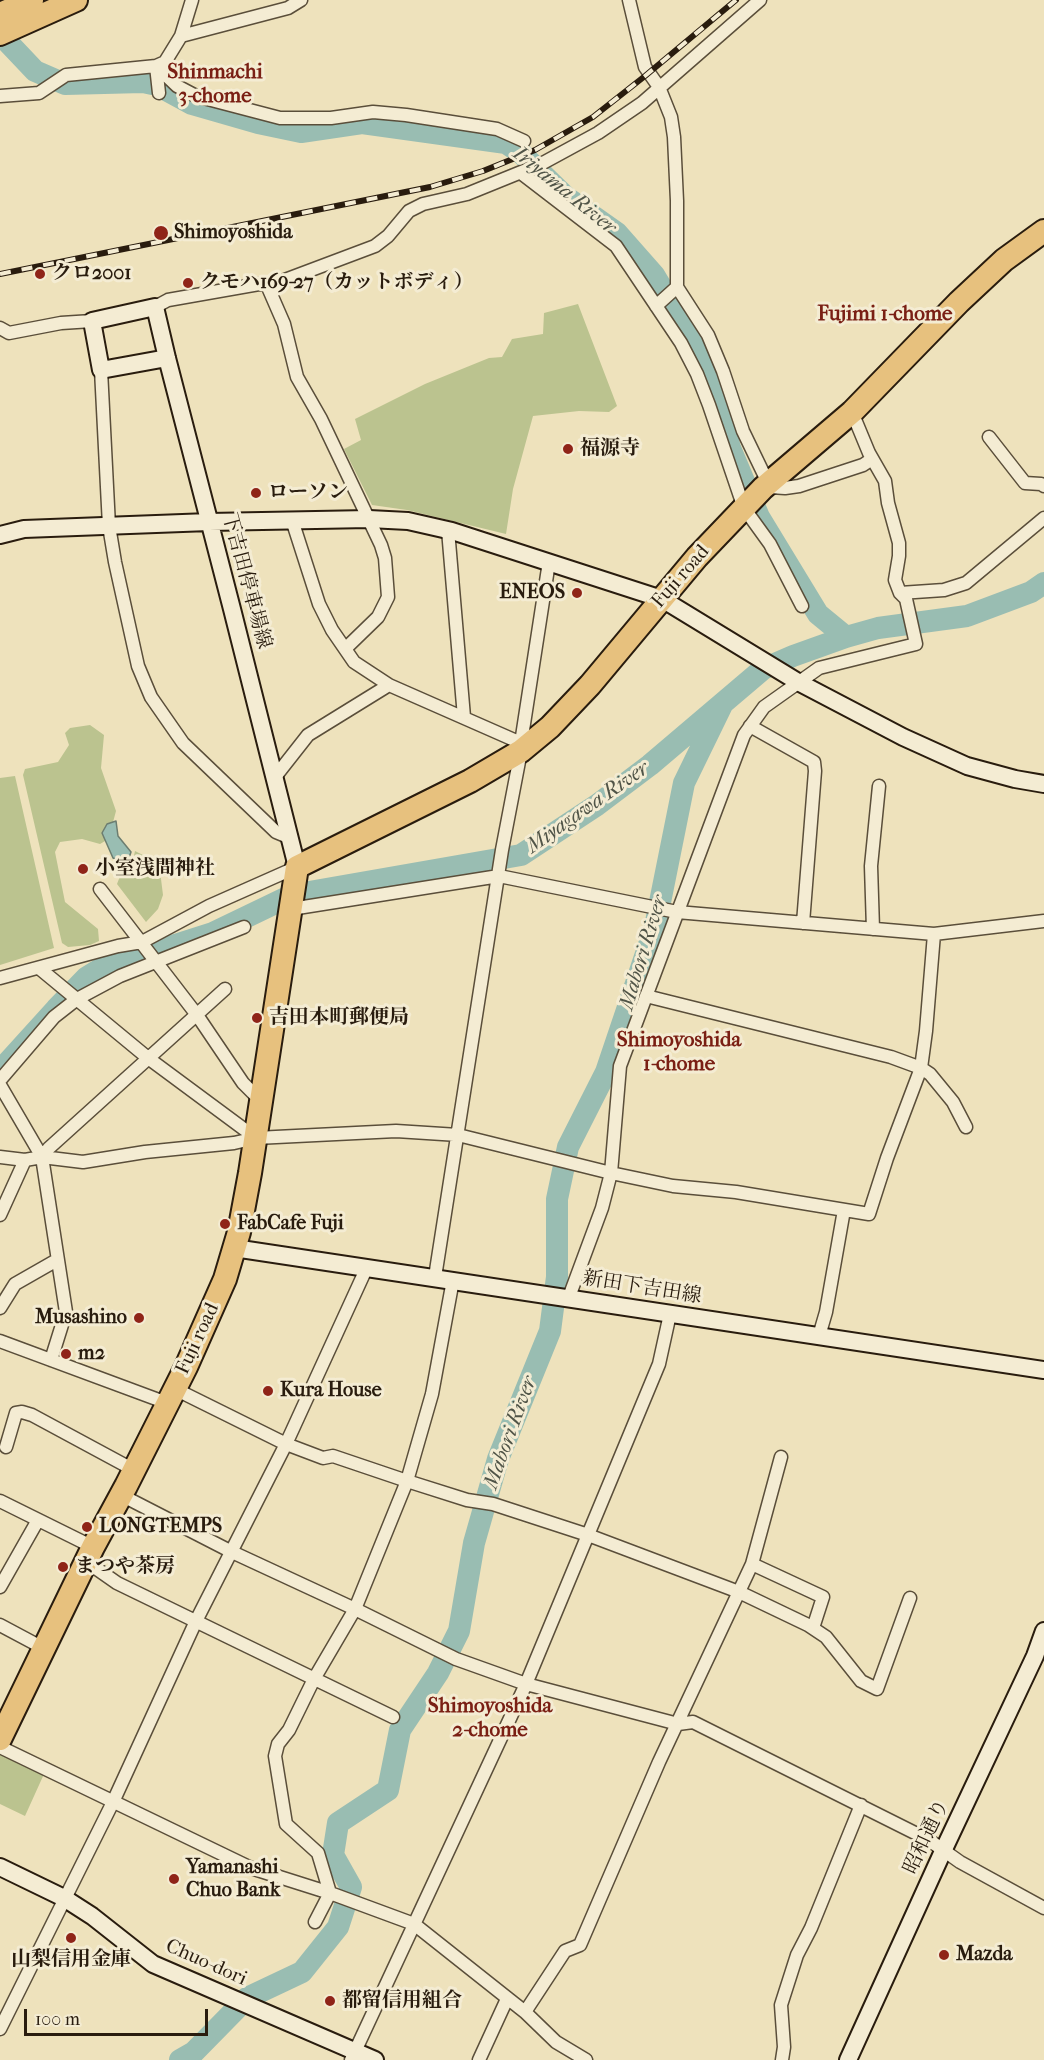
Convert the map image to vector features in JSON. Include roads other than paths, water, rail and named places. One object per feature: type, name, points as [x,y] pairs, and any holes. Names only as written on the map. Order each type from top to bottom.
[{"type":"highway","points":[[7,21],[32,0]]},
{"type":"highway","points":[[7,21],[76,0]]},
{"type":"highway","name":"Fuji road","points":[[1,1734],[171,1396],[225,1279],[239,1232],[256,1138],[296,872],[470,782],[550,727],[590,685],[697,557],[756,496],[852,412],[966,295],[1004,260],[1044,231]]},
{"type":"street","points":[[159,92],[157,71],[182,36],[192,0]]},
{"type":"street","points":[[182,36],[288,8],[301,0]]},
{"type":"street","points":[[629,0],[645,67],[659,87],[671,117],[679,249],[676,289],[708,335],[723,371],[743,431],[756,496],[770,544],[802,606]]},
{"type":"street","points":[[0,328],[9,333],[61,323],[92,321],[155,307],[168,300],[259,284],[267,285],[375,246],[388,236],[410,211],[423,204],[467,194],[524,171],[598,133],[642,103],[760,0]]},
{"type":"street","points":[[0,96],[39,93],[66,75],[157,71],[177,86],[196,96],[280,118],[331,118],[373,112],[406,115],[497,129],[524,141]]},
{"type":"street","points":[[524,171],[616,246],[681,343],[756,496]]},
{"type":"street","points":[[267,285],[284,324],[297,377],[321,419],[385,558],[388,597],[378,617],[345,649]]},
{"type":"street","points":[[657,305],[676,289]]},
{"type":"street","name":"下吉田停車場線","points":[[155,307],[275,777],[296,872]]},
{"type":"street","points":[[92,321],[101,370],[109,526],[138,666],[151,697],[183,743],[276,832],[288,837]]},
{"type":"street","points":[[101,370],[167,358]]},
{"type":"street","points":[[561,1296],[602,1208],[611,1173],[620,1066],[646,996],[673,911],[744,735],[764,707],[819,668],[916,644],[903,596],[895,580],[899,543],[888,503],[885,481],[872,459],[852,412]]},
{"type":"street","points":[[989,437],[1025,483],[1044,486]]},
{"type":"street","points":[[756,496],[770,487],[799,486],[863,465],[872,459]]},
{"type":"street","points":[[903,596],[944,590],[966,583],[1044,518]]},
{"type":"street","points":[[0,535],[24,529],[369,519],[408,521],[448,530],[662,599],[798,682],[903,737],[968,766],[1044,784]]},
{"type":"street","points":[[292,520],[319,604],[332,630],[354,662],[389,685],[464,717],[521,747]]},
{"type":"street","points":[[448,530],[464,717]]},
{"type":"street","points":[[435,1277],[549,562]]},
{"type":"street","points":[[275,777],[308,735],[389,685]]},
{"type":"street","points":[[750,726],[814,762],[803,923]]},
{"type":"street","points":[[873,929],[871,866],[879,786]]},
{"type":"street","points":[[0,978],[118,946],[142,942],[209,906],[296,872]]},
{"type":"street","points":[[291,906],[499,874],[673,911],[803,923],[934,934],[1044,921]]},
{"type":"street","points":[[100,889],[197,1015],[243,1083],[261,1101]]},
{"type":"street","points":[[51,1360],[66,1312],[42,1157],[0,1082],[54,1017],[77,999],[120,976],[244,927]]},
{"type":"street","points":[[0,1157],[25,1160],[42,1157],[83,1162],[145,1152],[234,1143],[256,1138],[396,1131],[458,1135],[611,1173],[674,1186],[735,1192],[869,1214],[887,1158],[921,1068],[934,934]]},
{"type":"street","points":[[39,968],[148,1058],[256,1138]]},
{"type":"street","points":[[42,1157],[49,1148],[225,989]]},
{"type":"street","points":[[646,996],[891,1057],[921,1068],[930,1074],[953,1102],[966,1126]]},
{"type":"street","points":[[0,1215],[25,1160]]},
{"type":"street","points":[[819,1336],[826,1312],[844,1210]]},
{"type":"street","name":"新田下吉田線","points":[[234,1248],[1044,1370]]},
{"type":"street","points":[[0,1308],[15,1284],[57,1260]]},
{"type":"street","points":[[0,2029],[113,1802],[196,1621],[286,1444],[367,1267]]},
{"type":"street","points":[[315,1922],[330,1893],[318,1853],[286,1824],[275,1756],[278,1744],[289,1730],[314,1679],[355,1609],[407,1481],[432,1394],[453,1280]]},
{"type":"street","points":[[353,2056],[526,1684],[659,1364],[670,1314]]},
{"type":"street","points":[[0,1341],[51,1360],[171,1396],[323,1458],[333,1456],[468,1500],[493,1504],[588,1535],[739,1592],[813,1628],[826,1637],[861,1681],[877,1689],[910,1598]]},
{"type":"street","points":[[6,1447],[16,1413],[21,1412],[32,1415],[134,1470]]},
{"type":"street","points":[[525,2012],[565,1951],[580,1945],[659,1762],[752,1564],[781,1457]]},
{"type":"street","points":[[121,1496],[456,1659],[526,1684],[678,1724],[693,1722],[861,1805],[944,1849],[960,1862],[1044,1908]]},
{"type":"street","points":[[0,1501],[38,1520],[90,1555],[117,1582],[393,1717]]},
{"type":"street","points":[[0,1587],[38,1520]]},
{"type":"street","points":[[752,1564],[823,1597],[813,1628]]},
{"type":"street","points":[[0,1625],[45,1649]]},
{"type":"street","name":"昭和通り","points":[[848,2060],[1030,1666],[1044,1631]]},
{"type":"street","points":[[1,1734],[113,1802],[251,1868],[348,1899],[414,1924],[525,2012],[556,2042],[586,2060]]},
{"type":"street","points":[[782,2060],[784,2047],[781,2005],[797,1955],[811,1928],[861,1805]]},
{"type":"street","name":"Chuo-dori","points":[[0,1867],[64,1898],[92,1916],[153,1964],[256,2008],[353,2056],[375,2060]]},
{"type":"street","points":[[1030,1899],[1044,1898]]},
{"type":"street","points":[[479,2060],[507,1999]]},
{"type":"water","points":[[116,821],[118,836],[131,852],[128,861],[123,862],[113,858],[102,833],[107,824]]},
{"type":"waterway","name":"Iriyama River","points":[[0,34],[35,71],[65,84],[143,82],[157,85],[192,104],[258,123],[301,132],[362,123],[506,143],[521,153],[566,197],[617,233],[654,275],[708,365],[730,448],[759,517],[818,614],[846,637]]},
{"type":"waterway","name":"Miyagawa River","points":[[0,1071],[87,977],[100,969],[213,933],[292,895],[521,855],[597,805],[650,765],[763,669],[846,637],[878,628],[967,616],[1031,592],[1044,583]]},
{"type":"waterway","name":"Mabori River","points":[[180,2060],[194,2052],[247,1998],[302,1972],[338,1927],[351,1887],[333,1855],[338,1823],[388,1790],[400,1730],[438,1673],[459,1631],[474,1543],[498,1459],[550,1331],[557,1277],[557,1199],[568,1147],[606,1072],[655,927],[684,783],[722,705]]},
{"type":"railway","points":[[0,274],[430,187],[483,171],[535,150],[593,117],[736,0]]},
{"type":"place","name":"Shimoyoshida","points":[[161,233]]},
{"type":"place","name":"クロ2001","points":[[40,274]]},
{"type":"place","name":"クモハ169-27（カットボディ）","points":[[188,283]]},
{"type":"place","name":"福源寺","points":[[568,449]]},
{"type":"place","name":"ローソン","points":[[256,493]]},
{"type":"place","name":"ENEOS","points":[[577,593]]},
{"type":"place","name":"小室浅間神社","points":[[83,869]]},
{"type":"place","name":"吉田本町郵便局","points":[[257,1018]]},
{"type":"place","name":"FabCafe Fuji","points":[[225,1224]]},
{"type":"place","name":"Musashino","points":[[139,1318]]},
{"type":"place","name":"m2","points":[[66,1354]]},
{"type":"place","name":"Kura House","points":[[268,1391]]},
{"type":"place","name":"LONGTEMPS","points":[[87,1527]]},
{"type":"place","name":"まつや茶房","points":[[63,1567]]},
{"type":"place","name":"Yamanashi Chuo Bank","points":[[174,1879]]},
{"type":"place","name":"山梨信用金庫","points":[[71,1938]]},
{"type":"place","name":"Mazda","points":[[944,1955]]},
{"type":"place","name":"都留信用組合","points":[[330,2001]]},
{"type":"district","name":"Shinmachi 3-chome","points":[[215,85]]},
{"type":"district","name":"Fujimi 1-chome","points":[[885,315]]},
{"type":"district","name":"Shimoyoshida 1-chome","points":[[679,1053]]},
{"type":"district","name":"Shimoyoshida 2-chome","points":[[490,1719]]}]
